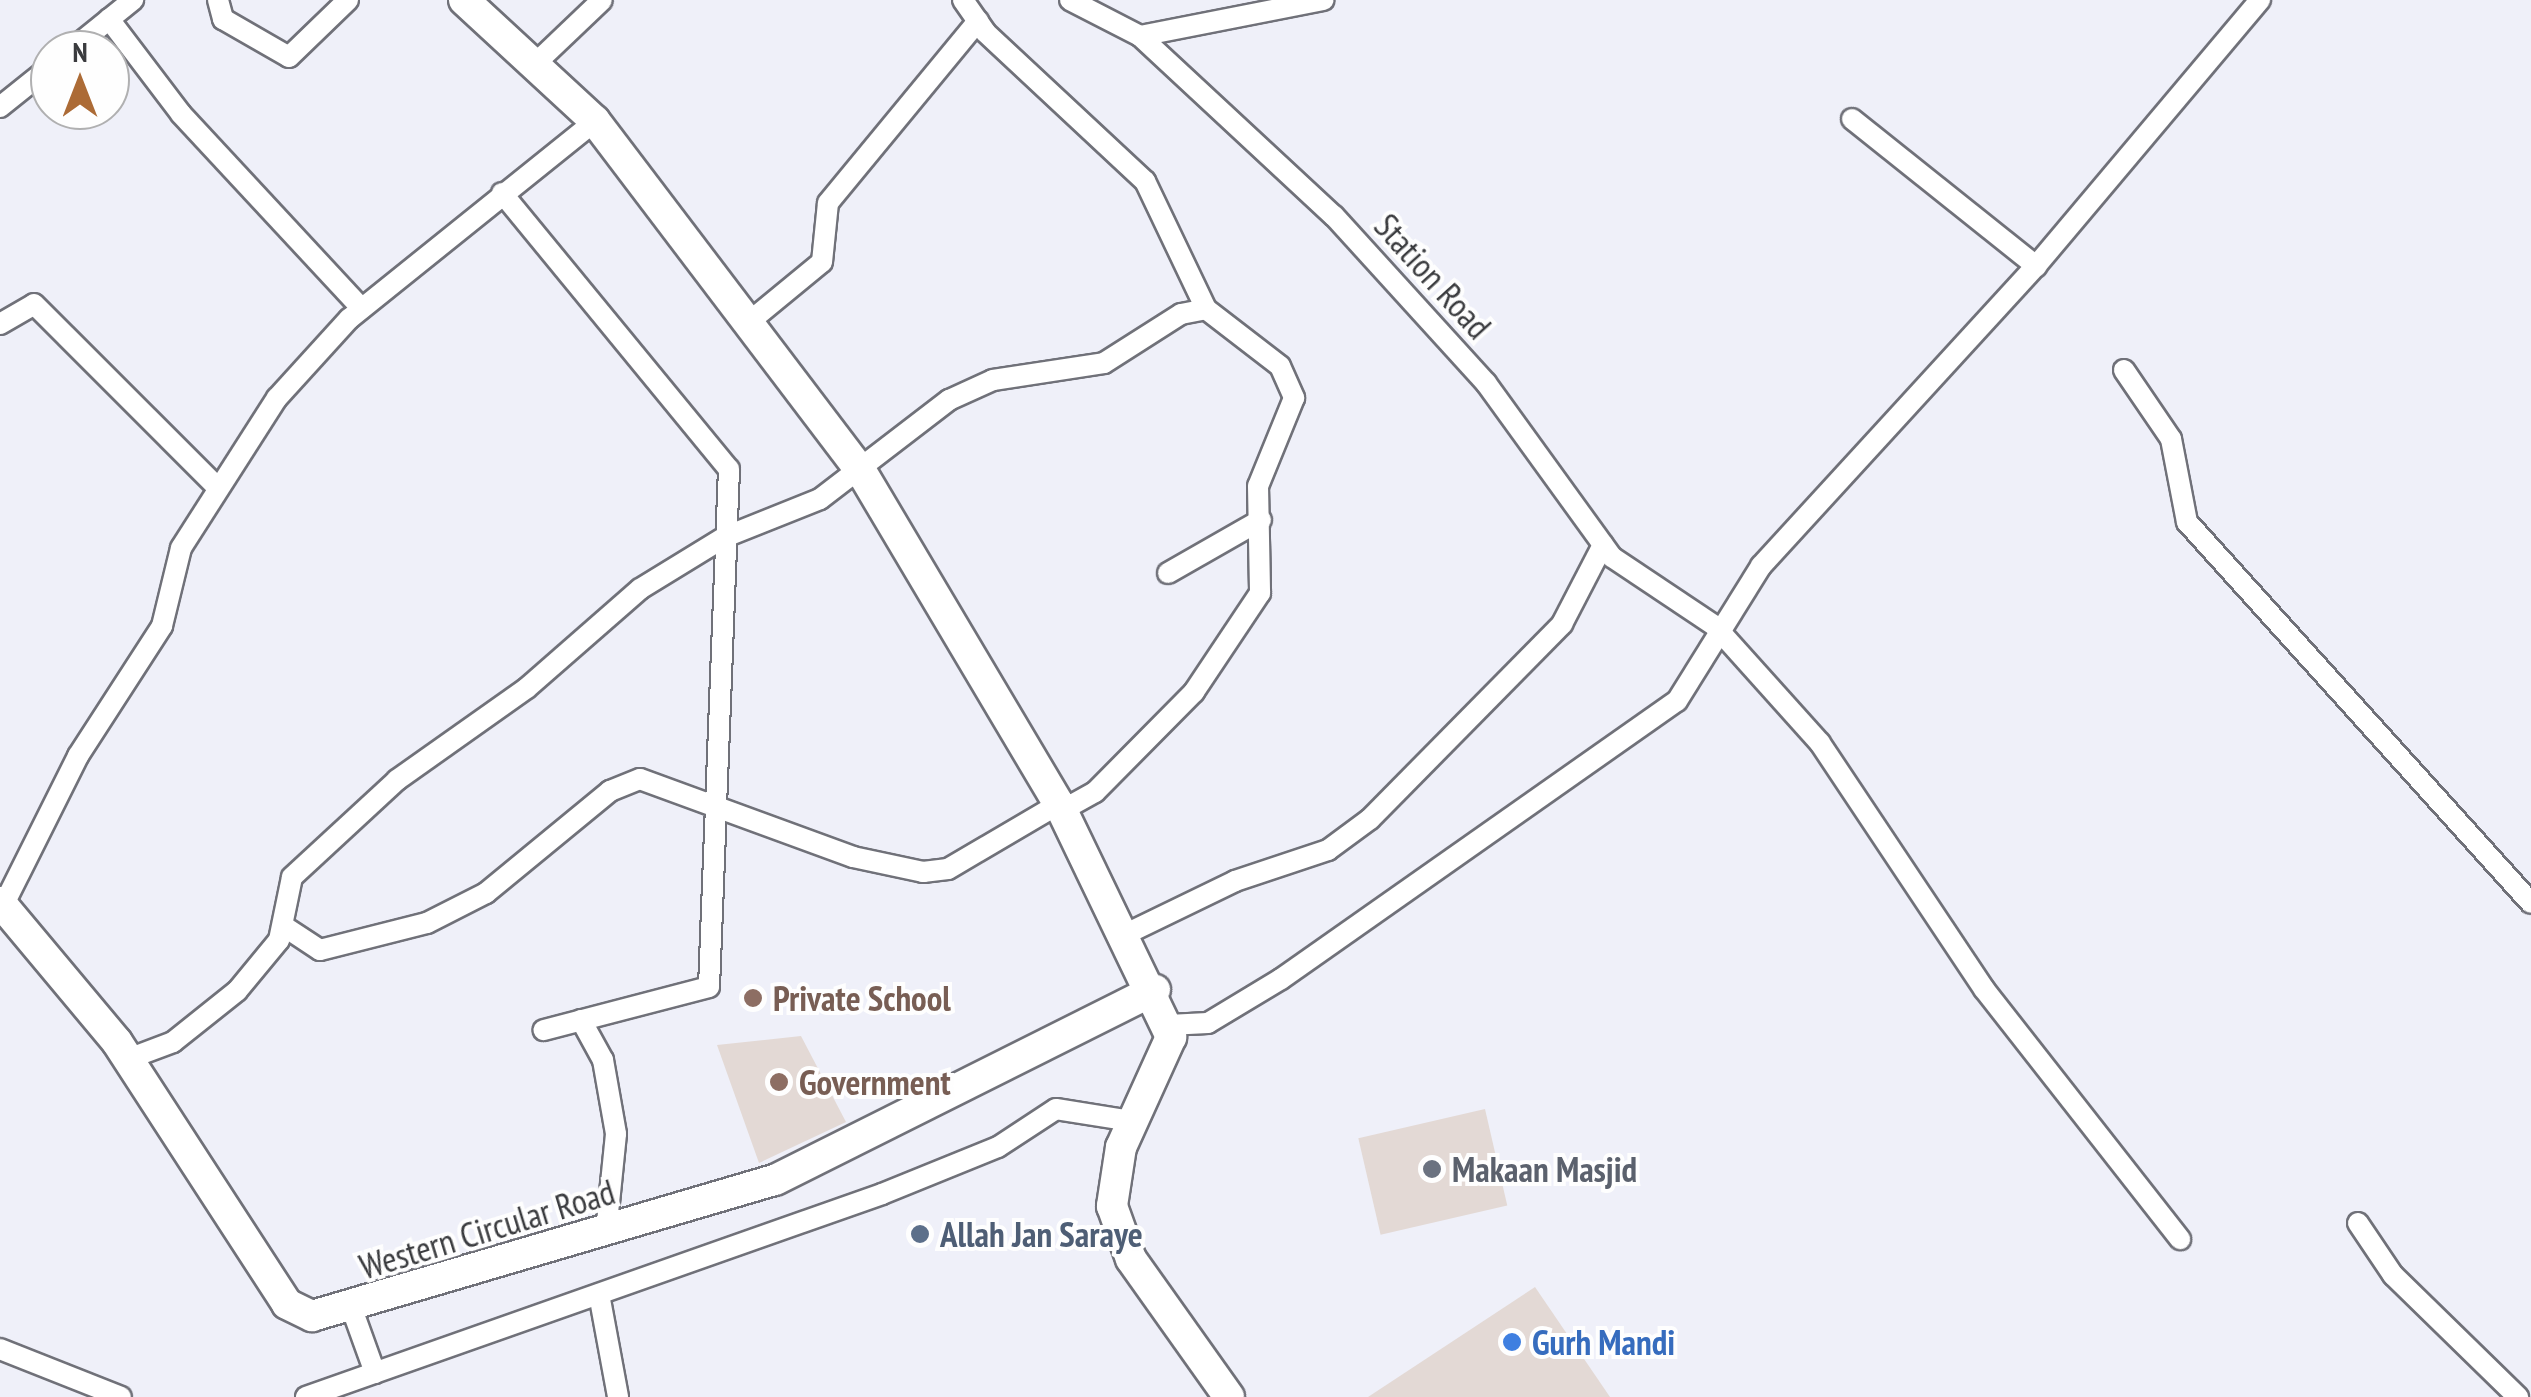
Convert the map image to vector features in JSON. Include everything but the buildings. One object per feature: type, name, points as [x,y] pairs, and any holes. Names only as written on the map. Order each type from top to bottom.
[{"type":"main road","points":[[464,0],[538,60],[595,121],[860,471],[1060,807],[1155,990],[1171,1037],[1132,1122],[1112,1206],[1131,1259],[1229,1397]]},
{"type":"main road","name":"Western Circular Road","points":[[2,904],[128,1059],[287,1304],[312,1316],[352,1309],[776,1180],[1155,990]]},
{"type":"street","points":[[96,30],[134,0]]},
{"type":"street","points":[[218,0],[223,19],[290,57],[348,0]]},
{"type":"street","points":[[538,60],[602,0]]},
{"type":"street","points":[[284,927],[320,950],[428,923],[486,893],[610,791],[640,779],[713,809],[923,872],[948,869],[1118,772],[1228,653],[1260,593],[1262,520],[1258,486],[1294,398],[1280,366],[1206,309],[1145,182],[978,21],[963,0]]},
{"type":"street","name":"Station Road","points":[[1070,0],[1140,36],[1334,216],[1486,383],[1602,545],[1715,626],[1846,775],[1984,990],[2180,1239]]},
{"type":"street","points":[[1140,36],[1324,0]]},
{"type":"street","points":[[1168,1025],[1208,1024],[1280,979],[1677,700],[1702,668],[1715,626],[2036,266],[2260,0]]},
{"type":"street","points":[[110,19],[182,114],[362,308]]},
{"type":"street","points":[[749,322],[822,262],[828,203],[978,21]]},
{"type":"street","points":[[0,108],[30,83]]},
{"type":"street","points":[[1852,119],[2036,266]]},
{"type":"street","points":[[2,904],[78,756],[162,626],[181,548],[277,398],[362,308],[595,121]]},
{"type":"street","points":[[502,193],[728,468],[709,987],[544,1030]]},
{"type":"street","points":[[0,324],[34,304],[218,487]]},
{"type":"street","points":[[128,1059],[173,1042],[237,991],[284,927],[292,877],[397,780],[527,688],[626,600],[725,536],[785,517],[860,471],[918,418],[973,389],[1104,363],[1181,314],[1206,309]]},
{"type":"street","points":[[2124,370],[2171,438],[2187,522],[2531,903]]},
{"type":"street","points":[[1168,573],[1262,520]]},
{"type":"street","points":[[1126,934],[1235,881],[1328,850],[1370,819],[1562,624],[1602,545]]},
{"type":"street","points":[[581,1020],[603,1060],[616,1134],[606,1233]]},
{"type":"street","points":[[306,1397],[882,1194],[998,1147],[1056,1108],[1132,1122]]},
{"type":"street","points":[[2358,1223],[2393,1275],[2518,1397]]},
{"type":"street","points":[[599,1294],[618,1397]]},
{"type":"street","points":[[352,1309],[375,1373]]},
{"type":"street","points":[[0,1349],[121,1397]]},
{"type":"place","name":"Private School","points":[[753,998]]},
{"type":"place","name":"Government","points":[[779,1082]]},
{"type":"place","name":"Makaan Masjid","points":[[1432,1169]]},
{"type":"place","name":"Allah Jan Saraye","points":[[920,1234]]},
{"type":"place","name":"Gurh Mandi","points":[[1512,1342]]}]
